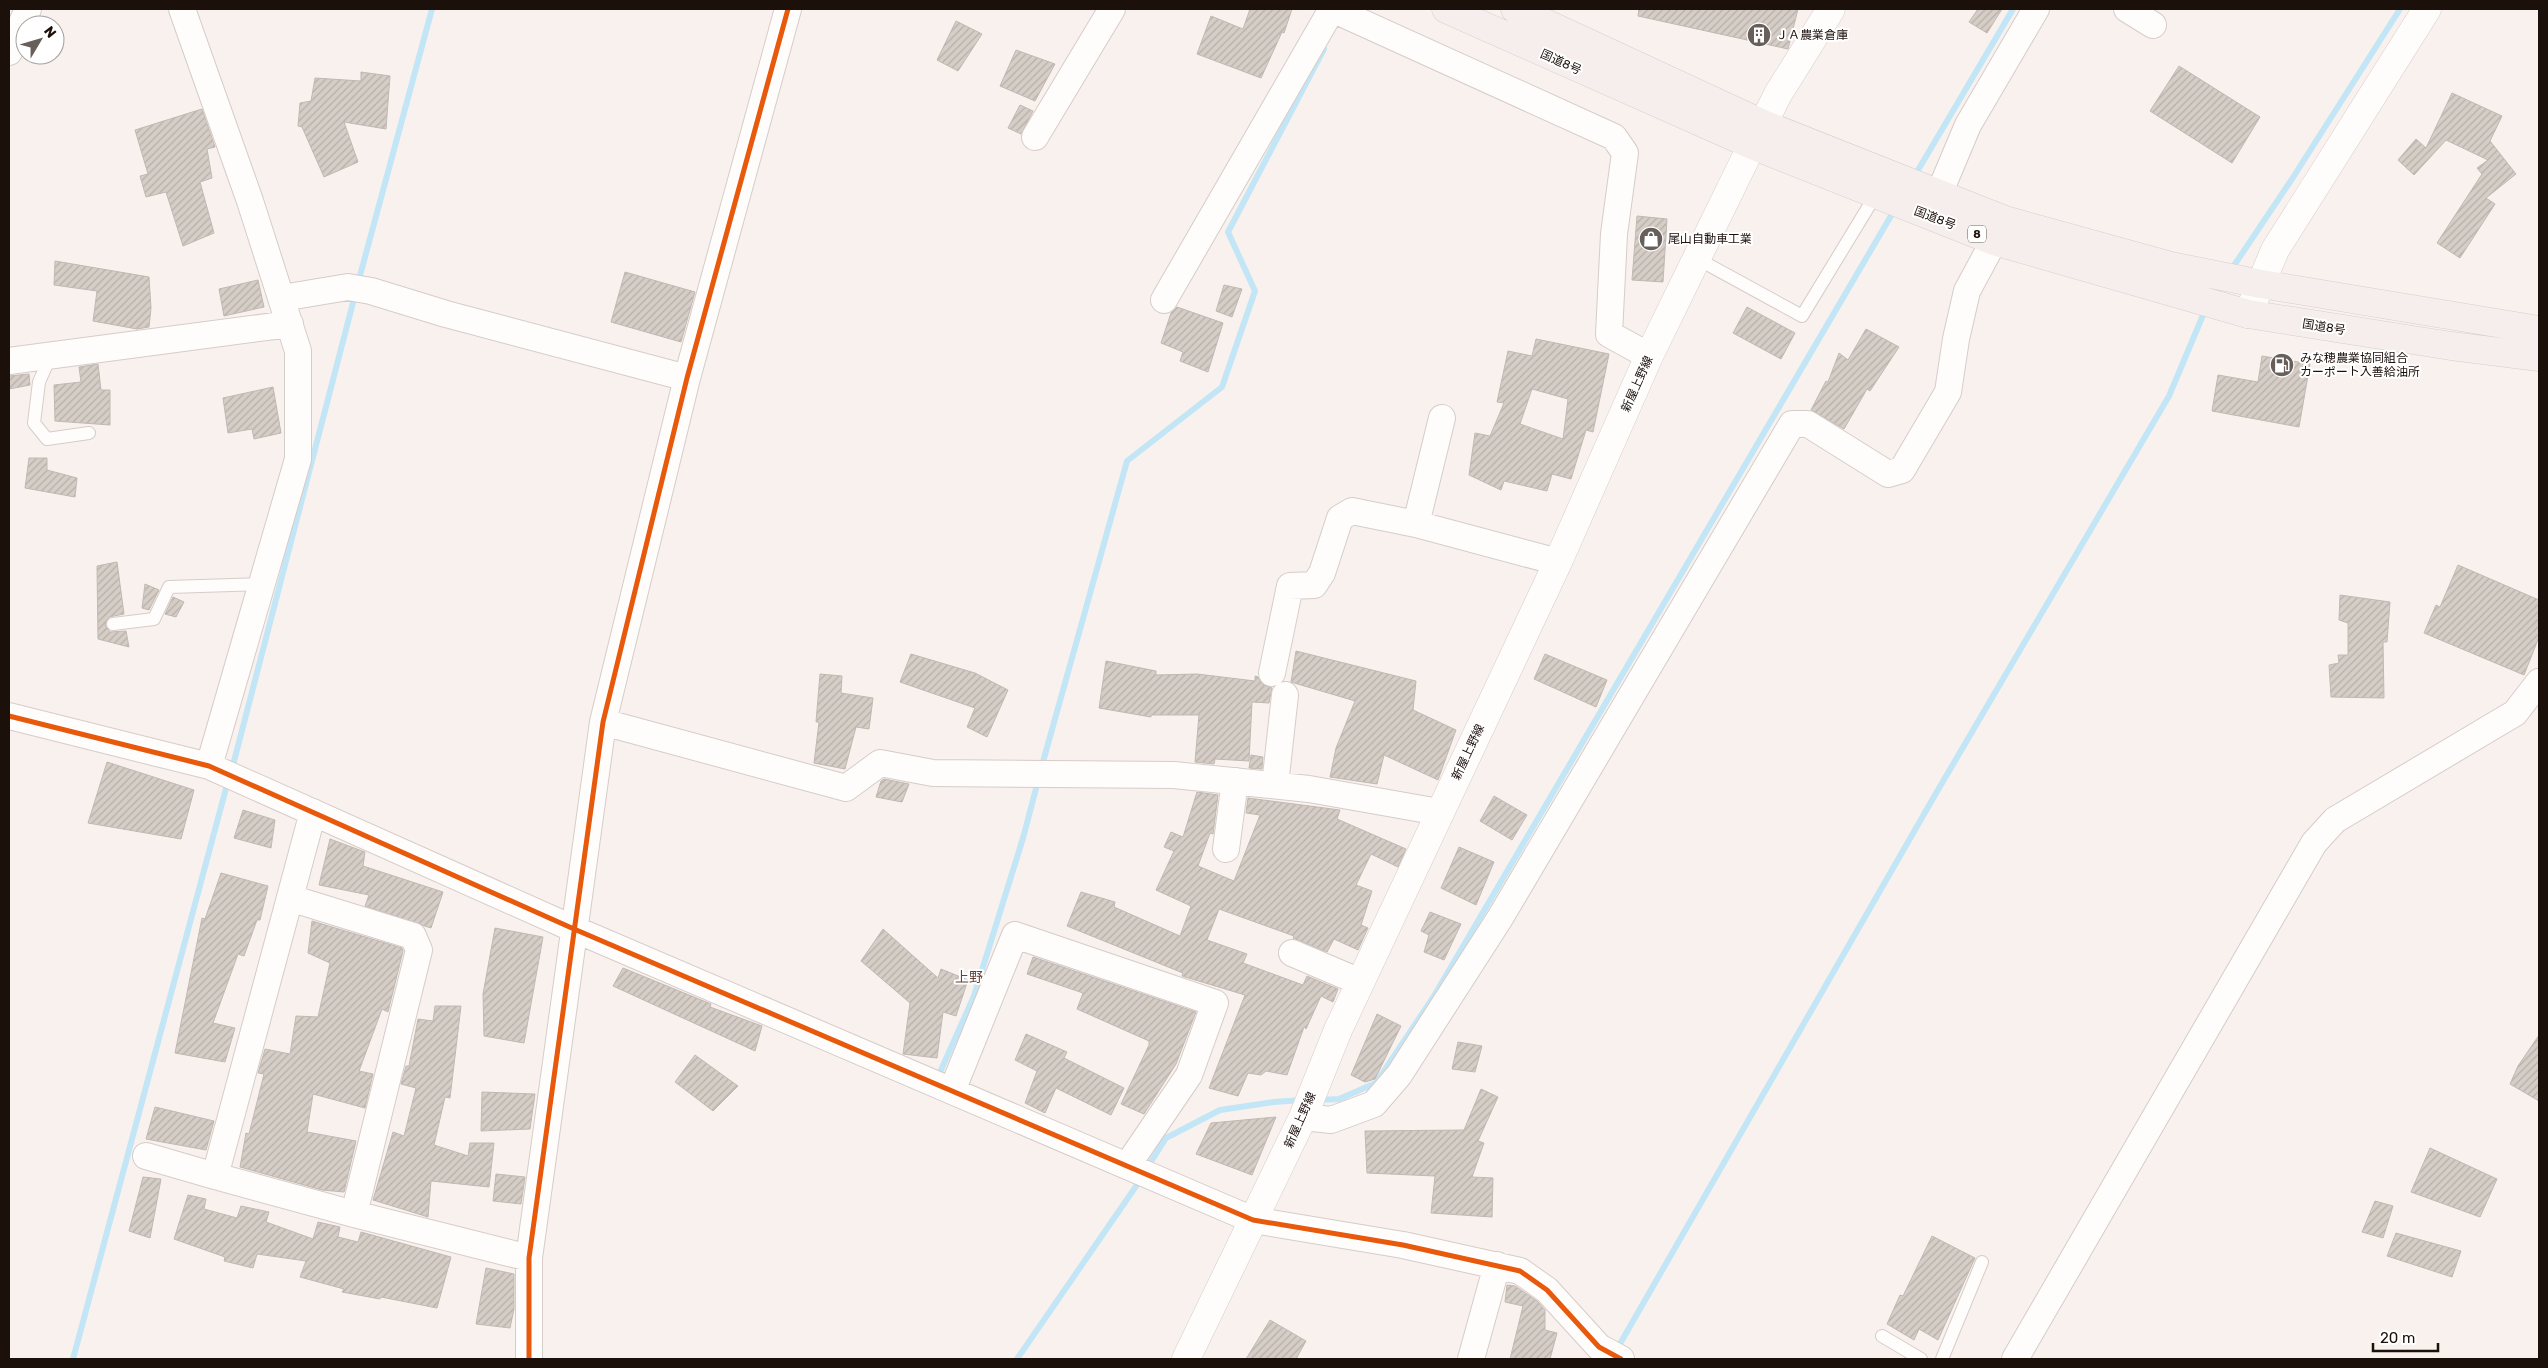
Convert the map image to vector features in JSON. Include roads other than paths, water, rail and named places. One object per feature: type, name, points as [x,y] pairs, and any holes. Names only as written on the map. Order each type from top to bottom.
[{"type":"highway","name":"国道8号","points":[[1446,9],[1757,135],[1934,204],[1994,241],[2248,314],[2432,343],[2539,357]]},
{"type":"highway","name":"国道8号","points":[[1515,9],[1875,196],[1934,204],[2005,220],[2171,266],[2261,284],[2539,330]]},
{"type":"main road","name":"新屋上野線","points":[[1186,1359],[1303,1117],[1360,982],[1558,562],[1649,356],[1778,94],[1830,9]]},
{"type":"main road","points":[[2248,314],[2276,250],[2427,9]]},
{"type":"street","points":[[9,52],[28,9]]},
{"type":"street","points":[[182,9],[282,298],[298,352],[298,459],[209,766]]},
{"type":"street","points":[[529,1359],[529,1258],[603,722],[687,378],[788,9]]},
{"type":"street","points":[[1035,136],[1112,9]]},
{"type":"street","points":[[1164,300],[1332,9],[1614,137],[1625,153],[1614,234],[1610,334],[1649,356]]},
{"type":"street","points":[[1934,204],[1968,125],[2036,9]]},
{"type":"street","points":[[2128,9],[2153,25]]},
{"type":"street","points":[[1303,1117],[1331,1120],[1374,1104],[1399,1075],[1500,918],[1792,424],[1808,424],[1888,474],[1902,470],[1948,392],[1956,339],[1967,291],[1994,241]]},
{"type":"street","points":[[282,298],[348,288],[371,291],[446,314],[687,378]]},
{"type":"street","points":[[9,361],[290,324]]},
{"type":"street","points":[[1416,524],[1442,418]]},
{"type":"street","points":[[1275,785],[1278,684],[1290,586],[1314,586],[1322,573],[1340,518],[1352,511],[1416,524],[1558,562]]},
{"type":"street","points":[[2015,1359],[2314,843],[2336,820],[2514,713],[2539,682]]},
{"type":"street","points":[[9,716],[209,766],[574,929],[1253,1220],[1402,1245],[1520,1271],[1547,1290],[1599,1347],[1621,1359]]},
{"type":"street","points":[[603,722],[846,788],[880,763],[933,773],[1174,774],[1275,785],[1439,812]]},
{"type":"street","points":[[1226,849],[1235,781]]},
{"type":"street","points":[[215,1176],[313,812]]},
{"type":"street","points":[[290,898],[413,936],[419,950],[354,1214]]},
{"type":"street","points":[[952,1090],[1016,935],[1215,1003],[1189,1075],[1127,1166]]},
{"type":"street","points":[[1292,953],[1360,982]]},
{"type":"street","points":[[146,1156],[354,1214],[529,1258]]},
{"type":"street","points":[[1471,1359],[1497,1265]]},
{"type":"lane","points":[[1696,258],[1802,316],[1875,196]]},
{"type":"lane","points":[[51,355],[39,382],[34,423],[47,439],[89,433]]},
{"type":"lane","points":[[112,624],[154,619],[169,587],[262,584]]},
{"type":"lane","points":[[1942,1359],[1982,1262]]},
{"type":"lane","points":[[1882,1336],[1921,1359]]},
{"type":"waterway","points":[[358,283],[432,9]]},
{"type":"waterway","points":[[1914,177],[2013,9]]},
{"type":"waterway","points":[[2231,270],[2292,179],[2400,9]]},
{"type":"waterway","points":[[1041,769],[1127,461],[1222,387],[1255,291],[1228,232],[1324,49]]},
{"type":"waterway","points":[[1318,1100],[1339,1099],[1376,1083],[1434,996],[1895,209]]},
{"type":"waterway","points":[[232,769],[355,295]]},
{"type":"waterway","points":[[1617,1349],[1935,795],[2169,396],[2206,308]]},
{"type":"waterway","points":[[73,1359],[228,781]]},
{"type":"waterway","points":[[941,1070],[974,996],[1023,838],[1038,781]]},
{"type":"waterway","points":[[1147,1168],[1166,1138],[1220,1110],[1303,1100]]},
{"type":"waterway","points":[[1017,1359],[1141,1179]]},
{"type":"place","name":"ＪＡ農業倉庫","points":[[1759,35]]},
{"type":"place","name":"尾山自動車工業","points":[[1651,239]]},
{"type":"place","name":"みな穂農業協同組合 カーポート入善給油所","points":[[2282,365]]},
{"type":"district","name":"上野","points":[[969,977]]}]
